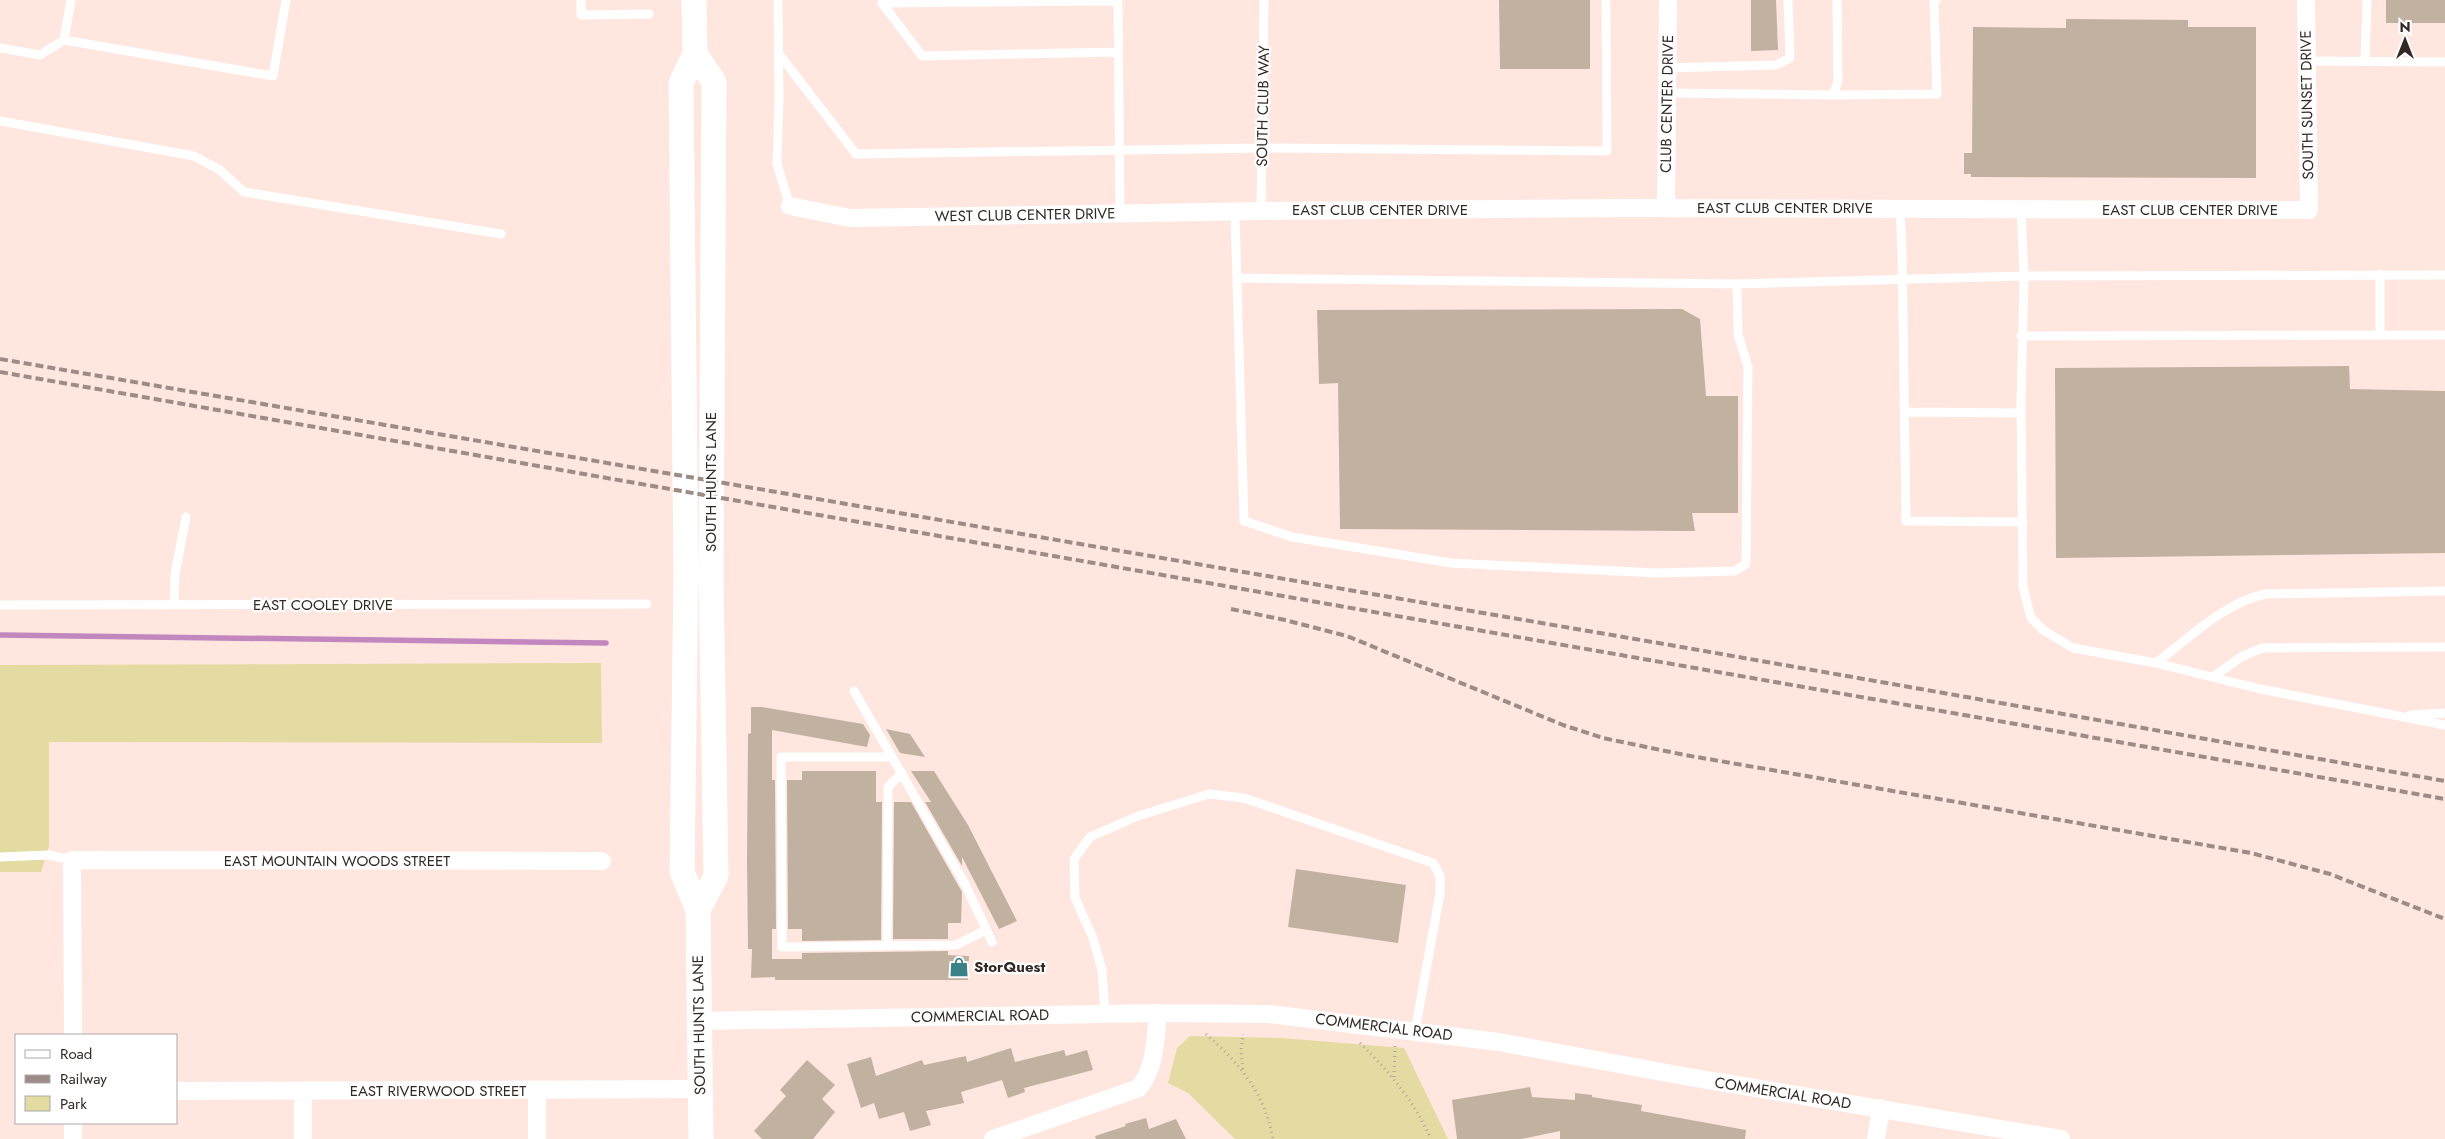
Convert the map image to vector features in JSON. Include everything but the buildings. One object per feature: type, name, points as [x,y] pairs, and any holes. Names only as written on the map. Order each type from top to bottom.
[{"type":"main road","name":"SOUTH HUNTS LANE","points":[[694,0],[696,54],[681,83],[686,574],[682,872],[698,910],[701,1139]]},
{"type":"main road","name":"SOUTH HUNTS LANE","points":[[696,54],[714,82],[711,578],[716,876],[698,910]]},
{"type":"street","name":"CLUB CENTER DRIVE","points":[[1666,208],[1668,0]]},
{"type":"street","name":"SOUTH SUNSET DRIVE","points":[[2306,0],[2309,210]]},
{"type":"street","name":"WEST CLUB CENTER DRIVE","points":[[790,206],[850,218],[1261,211]]},
{"type":"street","name":"EAST CLUB CENTER DRIVE","points":[[1261,211],[1666,208],[2309,210]]},
{"type":"street","name":"EAST MOUNTAIN WOODS STREET","points":[[72,860],[602,861]]},
{"type":"street","points":[[72,860],[73,1034]]},
{"type":"street","points":[[993,1139],[1139,1088],[1149,1075],[1158,1013]]},
{"type":"street","name":"COMMERCIAL ROAD","points":[[698,1021],[1158,1013],[1269,1014],[1499,1042],[1688,1077],[2061,1139]]},
{"type":"street","name":"EAST RIVERWOOD STREET","points":[[178,1091],[701,1089]]},
{"type":"street","points":[[303,1091],[304,1139]]},
{"type":"street","points":[[537,1091],[538,1139]]},
{"type":"street","points":[[1876,1139],[1881,1108]]},
{"type":"street","points":[[73,1124],[73,1139]]},
{"type":"lane","points":[[64,40],[71,0]]},
{"type":"lane","points":[[0,48],[40,55],[64,40],[273,76],[286,0]]},
{"type":"lane","points":[[581,0],[580,15],[649,14]]},
{"type":"lane","points":[[778,0],[777,164],[790,206]]},
{"type":"lane","name":"SOUTH CLUB WAY","points":[[1261,211],[1264,0]]},
{"type":"lane","points":[[779,54],[856,154],[1118,152],[1262,148],[1607,151],[1606,0]]},
{"type":"lane","points":[[1668,68],[1776,64],[1790,58],[1788,0]]},
{"type":"lane","points":[[1833,95],[1838,81],[1837,0]]},
{"type":"lane","points":[[1667,94],[1936,94],[1934,3],[1936,0]]},
{"type":"lane","points":[[2365,61],[2366,0]]},
{"type":"lane","points":[[882,2],[1118,1],[1120,214]]},
{"type":"lane","points":[[882,2],[922,56],[1118,52]]},
{"type":"lane","points":[[2307,61],[2445,62]]},
{"type":"lane","points":[[0,121],[194,156],[220,170],[244,192],[501,234]]},
{"type":"lane","points":[[1900,209],[1903,279],[1906,521],[2023,522]]},
{"type":"lane","points":[[2022,209],[2024,276],[2022,336],[2023,587],[2032,618],[2043,630],[2073,648],[2156,663],[2260,689],[2445,725]]},
{"type":"lane","points":[[1235,212],[1244,521],[1292,537],[1451,563],[1657,573],[1735,571],[1746,564],[1748,367],[1738,334],[1737,284]]},
{"type":"lane","points":[[2380,274],[2380,334]]},
{"type":"lane","points":[[1237,278],[1737,284],[2024,276],[2445,275]]},
{"type":"lane","points":[[2022,336],[2445,335]]},
{"type":"lane","points":[[1905,412],[2022,412]]},
{"type":"lane","points":[[174,605],[175,574],[186,517]]},
{"type":"lane","points":[[2156,663],[2214,620],[2248,598],[2265,594],[2445,591]]},
{"type":"lane","name":"EAST COOLEY DRIVE","points":[[0,606],[646,604]]},
{"type":"lane","points":[[2213,677],[2241,657],[2262,648],[2445,647]]},
{"type":"lane","points":[[854,691],[965,884],[992,942]]},
{"type":"lane","points":[[2397,715],[2445,713]]},
{"type":"lane","points":[[892,757],[782,757],[782,947],[956,945],[986,930]]},
{"type":"lane","points":[[887,946],[888,786],[902,773]]},
{"type":"lane","points":[[1106,1014],[1102,970],[1093,938],[1075,898],[1074,859],[1090,837],[1138,816],[1209,794],[1244,798],[1433,863],[1440,876],[1440,893],[1415,1031]]},
{"type":"lane","points":[[0,857],[49,855],[72,860]]},
{"type":"path","points":[[1206,1034],[1229,1054],[1243,1070],[1262,1098],[1273,1139]]},
{"type":"path","points":[[1243,1034],[1241,1050],[1243,1070]]},
{"type":"path","points":[[1358,1041],[1394,1077],[1410,1100],[1431,1139]]},
{"type":"path","points":[[1394,1077],[1395,1045]]},
{"type":"green space","points":[[601,663],[602,743],[49,742],[49,846],[41,872],[0,872],[0,665]]},
{"type":"green space","points":[[1190,1036],[1281,1038],[1404,1048],[1448,1139],[1235,1139],[1188,1093],[1168,1083],[1177,1048]]},
{"type":"waterway","points":[[0,635],[606,643]]},
{"type":"railway","points":[[0,359],[1670,645],[2445,781]]},
{"type":"railway","points":[[0,372],[2445,799]]},
{"type":"railway","points":[[1231,609],[1285,620],[1347,636],[1563,725],[1603,738],[1685,755],[2251,853],[2330,874],[2445,919]]},
{"type":"place","name":"StorQuest","points":[[959,967]]}]
